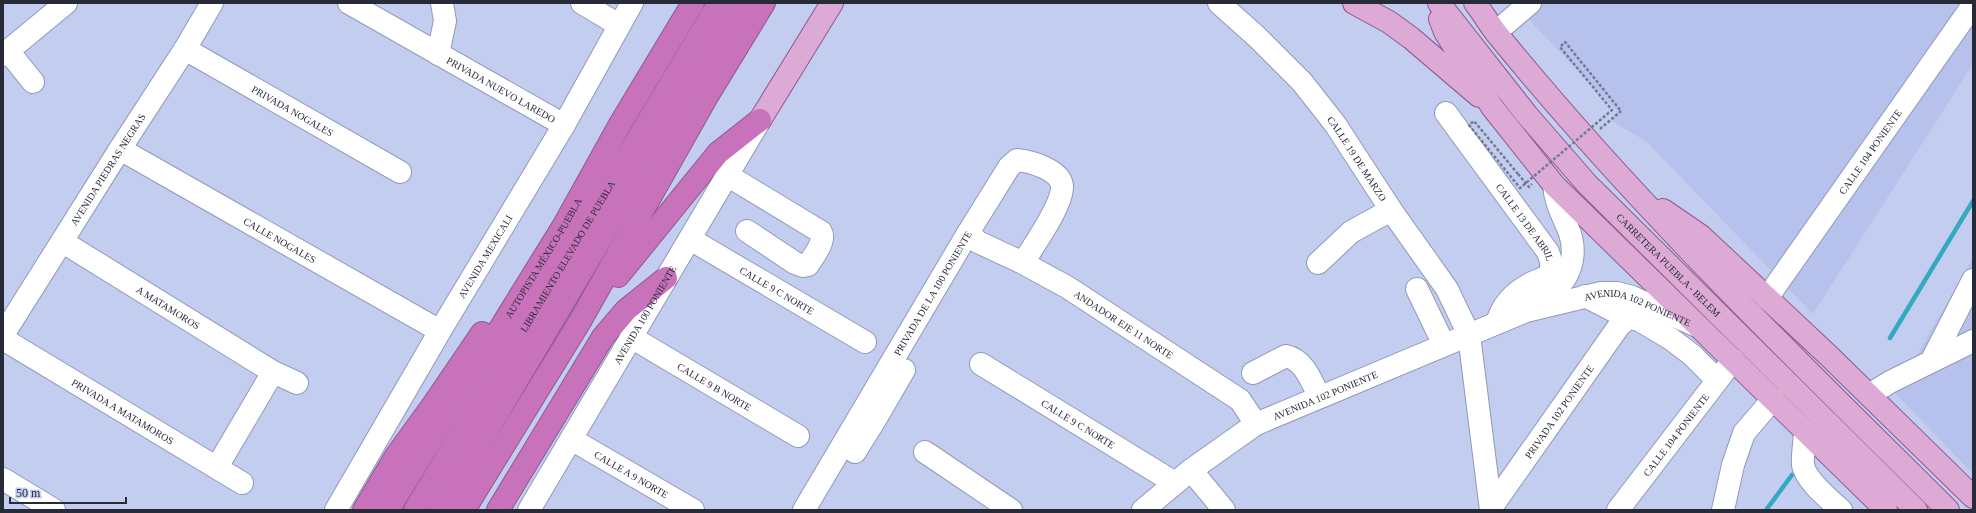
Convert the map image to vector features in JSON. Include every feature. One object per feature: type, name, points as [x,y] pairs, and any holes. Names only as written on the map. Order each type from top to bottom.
[{"type":"highway","points":[[668,43],[677,16],[685,3]]},
{"type":"highway","name":"AUTOPISTA MÉXICO-PUEBLA","points":[[388,510],[564,225],[619,126],[693,3]]},
{"type":"highway","name":"LIBRAMIENTO ELEVADO DE PUEBLA","points":[[415,510],[719,3]]},
{"type":"highway","name":"LIBRAMIENTO ELEVADO DE PUEBLA","points":[[440,510],[740,3]]},
{"type":"highway","points":[[464,510],[579,323],[706,98],[764,3]]},
{"type":"highway","points":[[579,323],[718,153],[760,120]]},
{"type":"highway","points":[[364,510],[396,456],[433,405],[544,241],[619,126]]},
{"type":"highway","points":[[498,510],[603,337],[626,310],[666,278]]},
{"type":"main road","points":[[760,120],[832,3]]},
{"type":"main road","points":[[1354,3],[1389,22],[1411,38],[1443,68],[1492,107]]},
{"type":"main road","points":[[1433,3],[1445,32],[1492,107],[1554,185],[1702,328],[1886,510]]},
{"type":"main road","name":"CARRETERA PUEBLA - BELEM","points":[[1439,3],[1527,115],[1587,184],[1916,510]]},
{"type":"main road","points":[[1475,3],[1489,18],[1587,139],[1684,245],[1948,510]]},
{"type":"main road","points":[[1636,193],[1701,236],[1969,489]]},
{"type":"street","points":[[33,82],[5,53],[66,3]]},
{"type":"street","name":"AVENIDA PIEDRAS NEGRAS","points":[[3,335],[185,49],[212,3]]},
{"type":"street","name":"PRIVADA NUEVO LAREDO","points":[[349,3],[564,125]]},
{"type":"street","name":"PRIVADA NUEVO LAREDO","points":[[438,54],[445,21],[442,3]]},
{"type":"street","points":[[582,3],[619,25]]},
{"type":"street","name":"AVENIDA MEXICALI","points":[[336,510],[440,331],[564,125],[632,3]]},
{"type":"street","name":"CALLE 19 DE MARZO","points":[[1219,3],[1302,82],[1335,124],[1391,210],[1447,289],[1469,335]]},
{"type":"street","points":[[1489,18],[1530,3]]},
{"type":"street","name":"CALLE 104 PONIENTE","points":[[1768,298],[1973,5]]},
{"type":"street","name":"PRIVADA NOGALES","points":[[185,49],[400,172]]},
{"type":"street","name":"CALLE 13 DE ABRIL","points":[[1446,113],[1548,252],[1551,260],[1551,270],[1547,275],[1515,293],[1506,302],[1499,313],[1496,323]]},
{"type":"street","name":"AVENIDA 100 PONIENTE","points":[[529,510],[760,120]]},
{"type":"street","name":"CALLE NOGALES","points":[[120,149],[440,331]]},
{"type":"street","points":[[973,237],[1009,167],[1017,160],[1030,161],[1041,166],[1057,176],[1062,185],[1061,195],[1048,222],[1023,263]]},
{"type":"street","points":[[728,175],[823,235],[822,240],[808,266],[803,266],[795,263],[747,231]]},
{"type":"street","name":"AVENIDA 102 PONIENTE","points":[[1526,311],[1552,294],[1562,284],[1568,274],[1572,262],[1574,250],[1571,236],[1559,207],[1554,185]]},
{"type":"street","points":[[1318,263],[1351,232],[1391,210]]},
{"type":"street","name":"ANDADOR EJE 11 NORTE","points":[[973,237],[1067,287],[1240,400],[1256,424]]},
{"type":"street","name":"PRIVADA DE LA 100 PONIENTE","points":[[804,510],[973,237]]},
{"type":"street","name":"PRIVADA DE LA 100 PONIENTE","points":[[816,510],[875,420],[973,237]]},
{"type":"street","name":"CALLE 9 C NORTE","points":[[690,239],[865,342]]},
{"type":"street","name":"A MATAMOROS","points":[[63,242],[273,372],[297,382]]},
{"type":"street","points":[[1932,360],[1973,280]]},
{"type":"street","points":[[1417,289],[1444,345]]},
{"type":"street","name":"AVENIDA 102 PONIENTE","points":[[1143,510],[1183,477],[1256,424],[1319,396],[1526,311],[1585,296],[1601,293],[1617,293],[1632,296],[1702,328]]},
{"type":"street","points":[[1585,296],[1628,318],[1639,320],[1672,338],[1692,355],[1717,380]]},
{"type":"street","name":"PRIVADA 102 PONIENTE","points":[[1491,509],[1619,326],[1628,318]]},
{"type":"street","points":[[1469,335],[1491,509]]},
{"type":"street","name":"CALLE 9 B NORTE","points":[[631,337],[798,436]]},
{"type":"street","name":"PRIVADA A MATAMOROS","points":[[3,340],[242,483]]},
{"type":"street","points":[[1869,395],[1932,360],[1973,341]]},
{"type":"street","points":[[1253,373],[1286,356],[1295,358],[1304,367],[1319,396]]},
{"type":"street","name":"CALLE 104 PONIENTE","points":[[1618,510],[1733,360]]},
{"type":"street","name":"CALLE 9 C NORTE","points":[[981,364],[1183,477],[1224,510]]},
{"type":"street","points":[[217,467],[273,372]]},
{"type":"street","points":[[1723,510],[1733,466],[1744,434],[1773,399]]},
{"type":"street","points":[[1806,431],[1803,464],[1806,472],[1821,492],[1841,510]]},
{"type":"street","name":"CALLE A 9 NORTE","points":[[571,439],[693,510]]},
{"type":"street","points":[[925,452],[1011,510]]},
{"type":"street","points":[[3,479],[54,510]]},
{"type":"path","points":[[1518,174],[1474,121],[1469,125],[1520,188],[1612,110],[1560,47],[1565,42],[1621,110],[1587,139]]},
{"type":"shaded area","points":[[1522,3],[1973,3],[1973,64],[1813,314],[1647,142],[1612,121],[1617,111],[1532,23]]},
{"type":"shaded area","points":[[1973,258],[1973,474],[1895,393]]},
{"type":"waterway","points":[[1890,338],[1973,201]]},
{"type":"waterway","points":[[1766,510],[1792,475]]}]
